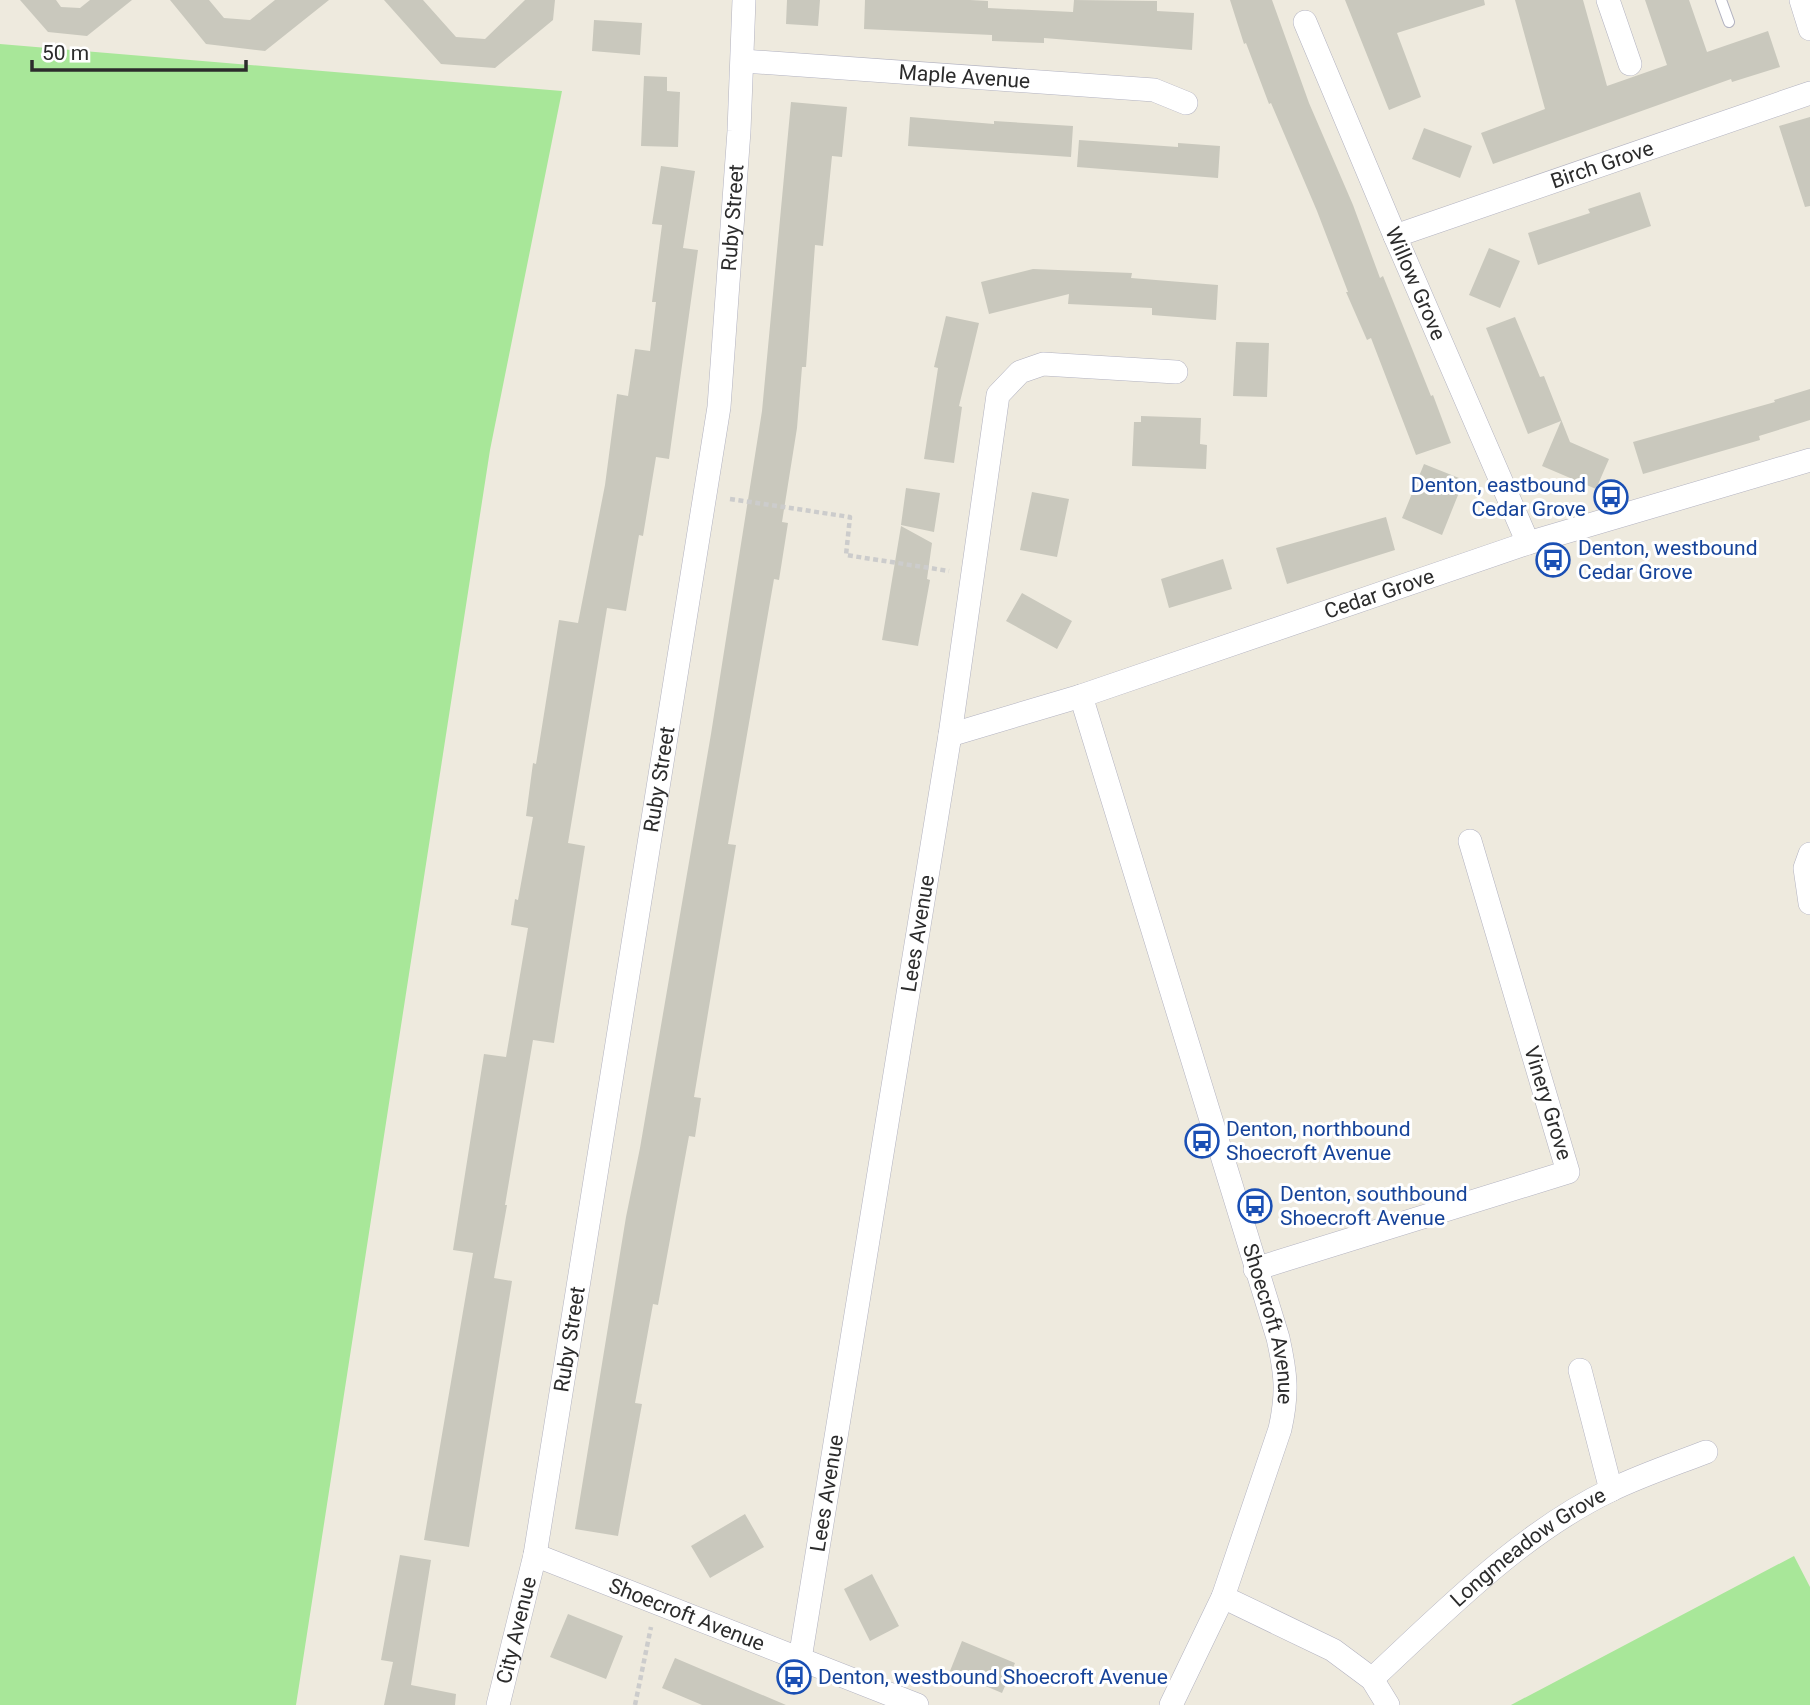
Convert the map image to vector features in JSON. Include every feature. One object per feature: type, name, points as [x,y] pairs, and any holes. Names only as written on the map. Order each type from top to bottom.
[{"type":"street","name":"Ruby Street","points":[[535,1555],[719,407],[743,61],[744,0]]},
{"type":"street","points":[[1608,0],[1630,64]]},
{"type":"street","points":[[1801,0],[1810,29]]},
{"type":"street","name":"Willow Grove","points":[[1305,22],[1528,543]]},
{"type":"street","name":"Maple Avenue","points":[[743,61],[1154,90],[1186,103]]},
{"type":"street","name":"Birch Grove","points":[[1395,236],[1810,93]]},
{"type":"street","name":"Lees Avenue","points":[[800,1659],[950,735],[998,395],[1020,372],[1043,364],[1176,372]]},
{"type":"street","name":"Cedar Grove","points":[[950,735],[1081,696],[1528,543],[1810,460]]},
{"type":"street","name":"Shoecroft Avenue","points":[[1081,696],[1278,1338],[1285,1370],[1286,1401],[1280,1429],[1223,1597],[1171,1705]]},
{"type":"street","name":"Vinery Grove","points":[[1255,1269],[1568,1172],[1470,841]]},
{"type":"street","points":[[1810,854],[1805,868],[1810,903]]},
{"type":"street","points":[[1580,1370],[1611,1490]]},
{"type":"street","name":"Longmeadow Grove","points":[[1372,1679],[1460,1597],[1518,1550],[1568,1515],[1611,1490],[1706,1452]]},
{"type":"street","name":"Shoecroft Avenue","points":[[535,1555],[917,1705]]},
{"type":"street","name":"City Avenue","points":[[498,1705],[535,1555]]},
{"type":"street","points":[[1223,1597],[1333,1650],[1372,1679],[1388,1705]]},
{"type":"lane","points":[[1721,0],[1729,22]]},
{"type":"path","points":[[705,495],[850,517],[846,555],[974,575]]},
{"type":"path","points":[[635,1705],[657,1603]]},
{"type":"green space","points":[[0,44],[562,91],[490,450],[296,1705],[0,1705]]},
{"type":"green space","points":[[1794,1556],[1810,1587],[1810,1705],[1511,1705]]},
{"type":"building","points":[[20,0],[56,0],[61,7],[80,8],[90,0],[132,0],[87,36],[48,32]]},
{"type":"building","points":[[170,0],[209,0],[224,18],[250,20],[275,0],[329,0],[265,51],[206,44]]},
{"type":"building","points":[[384,0],[423,0],[456,37],[485,39],[525,0],[555,0],[553,20],[495,68],[441,64]]},
{"type":"building","points":[[787,0],[820,0],[818,26],[786,24]]},
{"type":"building","points":[[865,0],[988,1],[988,8],[1073,12],[1074,0],[1157,1],[1157,11],[1194,13],[1192,50],[1044,38],[1044,43],[992,41],[992,35],[864,29]]},
{"type":"building","points":[[1230,0],[1272,0],[1309,103],[1451,443],[1416,455],[1371,338],[1367,340],[1346,292],[1317,211],[1271,103],[1269,104],[1246,43],[1244,44]]},
{"type":"building","points":[[1345,0],[1484,0],[1485,5],[1397,33],[1421,97],[1389,110]]},
{"type":"building","points":[[1515,0],[1583,0],[1607,86],[1667,65],[1645,0],[1689,0],[1707,52],[1768,31],[1780,67],[1732,82],[1731,79],[1493,164],[1481,133],[1545,109]]},
{"type":"building","points":[[594,20],[642,23],[640,55],[592,51]]},
{"type":"building","points":[[644,76],[667,77],[667,91],[680,92],[678,147],[641,146]]},
{"type":"building","points":[[791,102],[847,107],[842,157],[832,156],[823,246],[815,245],[806,367],[802,367],[797,428],[782,522],[788,523],[779,580],[774,579],[728,844],[736,845],[694,1097],[701,1098],[695,1137],[689,1136],[658,1305],[653,1304],[635,1403],[642,1404],[618,1536],[575,1529],[626,1217],[711,734],[762,411]]},
{"type":"building","points":[[910,117],[994,124],[994,121],[1073,126],[1071,157],[908,146]]},
{"type":"building","points":[[1810,117],[1810,206],[1805,207],[1779,126]]},
{"type":"building","points":[[1424,128],[1472,146],[1460,178],[1412,159]]},
{"type":"building","points":[[1079,140],[1178,147],[1178,143],[1220,146],[1218,178],[1077,167]]},
{"type":"building","points":[[661,166],[695,171],[683,248],[698,250],[669,459],[656,457],[643,536],[639,535],[626,611],[607,608],[568,843],[585,846],[554,1043],[533,1040],[494,1278],[512,1281],[469,1547],[424,1540],[473,1253],[453,1250],[484,1054],[506,1057],[528,928],[511,925],[533,817],[526,816],[533,763],[536,764],[559,620],[578,623],[605,485],[617,394],[628,396],[635,349],[650,351],[656,302],[652,302],[662,225],[652,224]]},
{"type":"building","points":[[1640,192],[1651,226],[1538,265],[1528,233],[1590,213],[1588,209]]},
{"type":"building","points":[[1489,248],[1520,261],[1500,308],[1469,295]]},
{"type":"building","points":[[1033,269],[1132,273],[1131,278],[1218,285],[1216,320],[1152,315],[1152,308],[1068,304],[1069,294],[989,314],[981,282]]},
{"type":"building","points":[[946,316],[979,323],[959,406],[962,407],[954,463],[924,459],[938,368],[934,367]]},
{"type":"building","points":[[1515,317],[1540,377],[1544,376],[1570,442],[1609,459],[1596,489],[1542,466],[1561,421],[1528,434],[1486,328]]},
{"type":"building","points":[[1236,342],[1269,343],[1267,397],[1233,396]]},
{"type":"building","points":[[1810,389],[1810,420],[1759,436],[1760,440],[1643,474],[1633,442],[1775,402],[1774,400]]},
{"type":"building","points":[[1141,416],[1201,418],[1200,444],[1207,445],[1206,469],[1132,466],[1134,422],[1141,422]]},
{"type":"building","points":[[1424,464],[1464,480],[1442,535],[1402,518]]},
{"type":"building","points":[[906,488],[940,493],[934,532],[901,525]]},
{"type":"building","points":[[1032,492],[1069,499],[1057,557],[1020,550]]},
{"type":"building","points":[[1386,517],[1395,550],[1287,584],[1276,548]]},
{"type":"building","points":[[901,526],[932,543],[927,579],[930,580],[918,646],[882,640]]},
{"type":"building","points":[[1223,559],[1232,589],[1169,608],[1161,579]]},
{"type":"building","points":[[1022,593],[1072,621],[1057,649],[1006,621]]},
{"type":"building","points":[[745,1514],[764,1547],[710,1578],[691,1546]]},
{"type":"building","points":[[400,1555],[431,1560],[411,1685],[456,1694],[455,1705],[384,1705],[393,1662],[381,1660]]},
{"type":"building","points":[[872,1574],[899,1626],[870,1641],[844,1589]]},
{"type":"building","points":[[568,1614],[623,1636],[606,1679],[550,1657]]},
{"type":"building","points":[[962,1641],[1015,1663],[1002,1693],[950,1671]]},
{"type":"building","points":[[675,1658],[786,1705],[702,1705],[662,1688]]},
{"type":"place","name":"Denton, eastbound Cedar Grove","points":[[1611,497]]},
{"type":"place","name":"Denton, westbound Cedar Grove","points":[[1553,560]]},
{"type":"place","name":"Denton, northbound Shoecroft Avenue","points":[[1202,1141]]},
{"type":"place","name":"Denton, southbound Shoecroft Avenue","points":[[1255,1206]]},
{"type":"place","name":"Denton, westbound Shoecroft Avenue","points":[[794,1677]]}]
